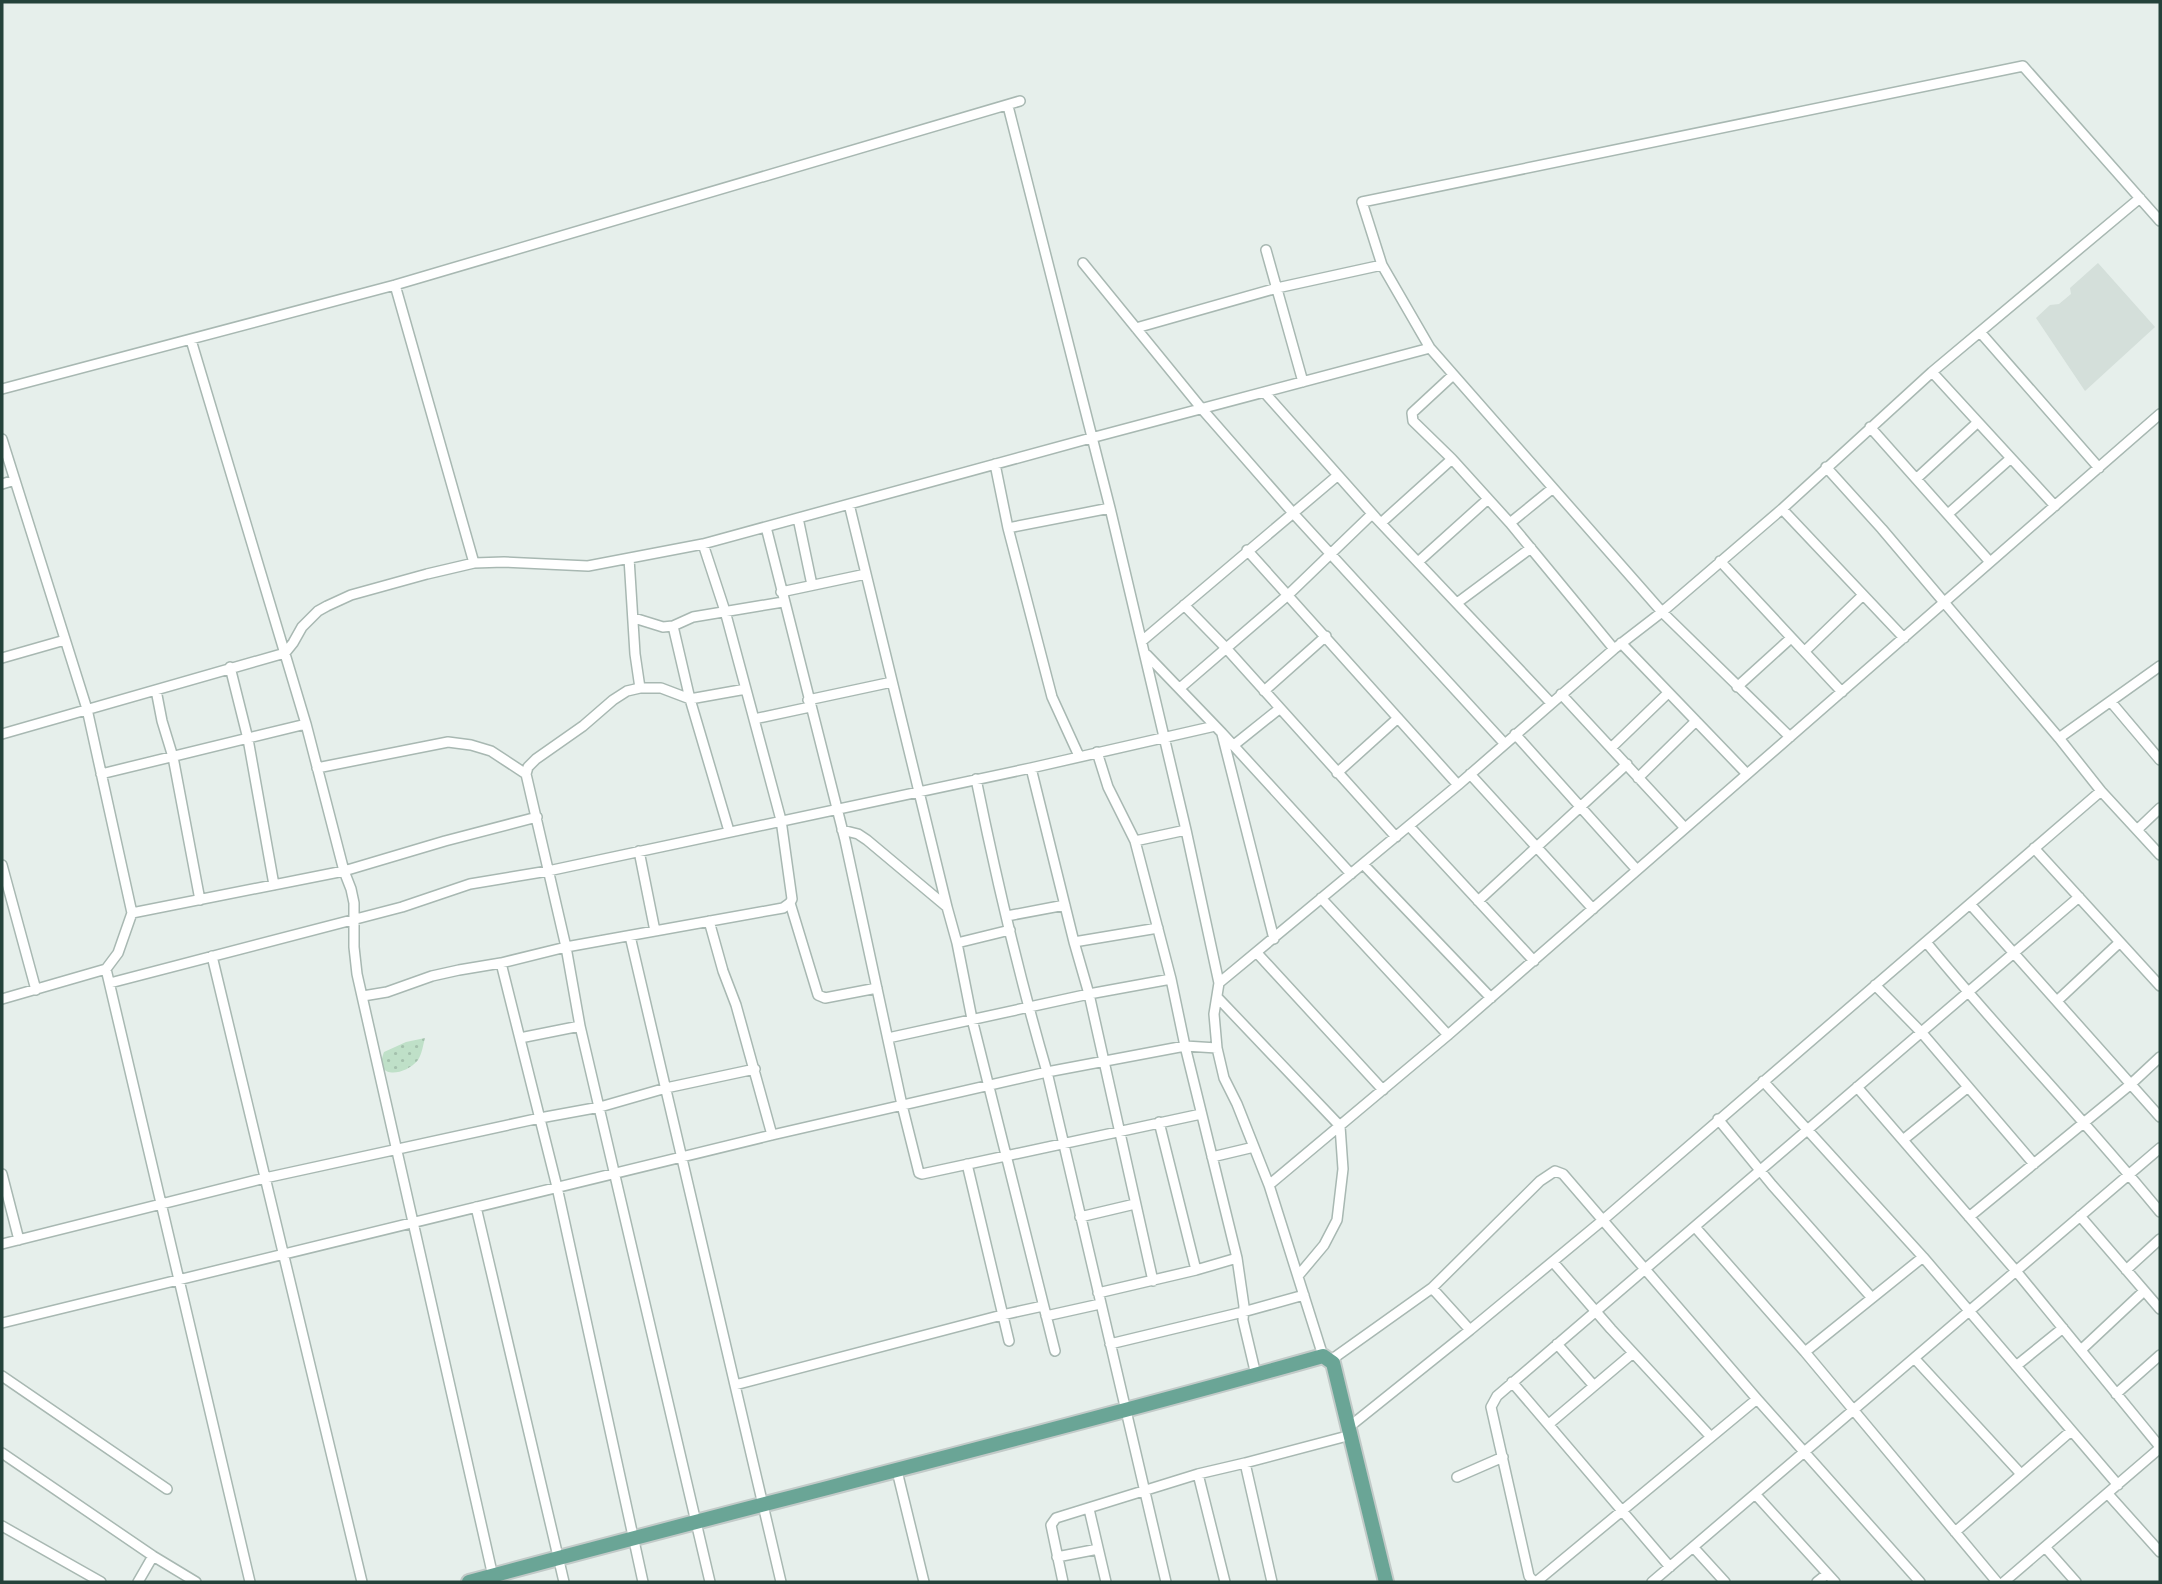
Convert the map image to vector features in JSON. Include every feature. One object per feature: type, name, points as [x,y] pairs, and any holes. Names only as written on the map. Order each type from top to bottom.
[{"type":"main road","points":[[470,1582],[494,1579],[559,1558],[763,1503],[897,1471],[1327,1358],[1350,1431],[1386,1582]]},
{"type":"street","points":[[1790,737],[1662,612],[1430,348],[1382,265],[1362,202],[2023,65],[2160,221]]},
{"type":"street","points":[[2,389],[395,285],[1020,101]]},
{"type":"street","points":[[1008,106],[1110,508],[1186,830],[1219,983],[1214,1014],[1217,1048],[1224,1078],[1269,1185],[1327,1358],[1432,1288],[1540,1181],[1555,1171],[1563,1174],[1805,1454],[1920,1582]]},
{"type":"street","points":[[1219,983],[1458,785],[1617,646],[1662,612],[1782,509],[1932,372],[2140,198]]},
{"type":"street","points":[[1266,250],[1303,382]]},
{"type":"street","points":[[1083,263],[1202,409],[1293,513],[1504,743]]},
{"type":"street","points":[[1136,328],[1277,288],[1382,265]]},
{"type":"street","points":[[395,285],[474,563]]},
{"type":"street","points":[[1980,332],[2099,468]]},
{"type":"street","points":[[191,340],[306,724],[354,903],[354,947],[362,996],[494,1579]]},
{"type":"street","points":[[2,734],[285,653],[302,627],[318,611],[351,595],[474,563],[514,562],[578,566],[703,544],[1430,348]]},
{"type":"street","points":[[1932,372],[2055,506]]},
{"type":"street","points":[[1453,375],[1412,413],[1413,421],[1452,459],[1617,646],[1668,693],[1747,774]]},
{"type":"street","points":[[1264,392],[1381,523],[1552,703]]},
{"type":"street","points":[[1269,1185],[1534,961],[2160,414]]},
{"type":"street","points":[[1916,478],[1978,422]]},
{"type":"street","points":[[1870,427],[1990,562]]},
{"type":"street","points":[[2,439],[87,709],[132,913],[118,953],[106,969],[2,999]]},
{"type":"street","points":[[1948,514],[2011,458]]},
{"type":"street","points":[[1381,523],[1452,459]]},
{"type":"street","points":[[995,464],[1008,528],[1052,698],[1079,757]]},
{"type":"street","points":[[1826,467],[1882,529],[2101,791],[2160,855]]},
{"type":"street","points":[[1142,641],[1338,476]]},
{"type":"street","points":[[2,484],[15,480]]},
{"type":"street","points":[[1510,523],[1553,488]]},
{"type":"street","points":[[1418,562],[1488,499]]},
{"type":"street","points":[[849,504],[957,943],[972,1019],[1055,1351]]},
{"type":"street","points":[[1008,528],[1110,508]]},
{"type":"street","points":[[1782,509],[1904,638]]},
{"type":"street","points":[[1180,688],[1288,595],[1373,514]]},
{"type":"street","points":[[798,518],[812,585]]},
{"type":"street","points":[[766,527],[842,830],[919,1173],[1201,1114]]},
{"type":"street","points":[[362,996],[387,992],[432,976],[565,947],[783,908],[789,904],[792,899],[781,820],[725,611],[703,544]]},
{"type":"street","points":[[1457,603],[1531,548]]},
{"type":"street","points":[[1247,550],[1458,785]]},
{"type":"street","points":[[629,558],[635,654],[640,688]]},
{"type":"street","points":[[1720,561],[1842,692]]},
{"type":"street","points":[[634,618],[663,627],[673,626],[693,617],[782,597],[812,585],[866,574]]},
{"type":"street","points":[[1805,651],[1863,595]]},
{"type":"street","points":[[1184,606],[1226,648],[1396,837]]},
{"type":"street","points":[[673,626],[690,699],[729,831]]},
{"type":"street","points":[[1264,691],[1326,636]]},
{"type":"street","points":[[1738,687],[1791,638]]},
{"type":"street","points":[[2,658],[65,640]]},
{"type":"street","points":[[1145,653],[1234,745],[1351,874]]},
{"type":"street","points":[[2059,738],[2160,666]]},
{"type":"street","points":[[230,667],[248,739],[274,885]]},
{"type":"street","points":[[754,719],[892,682]]},
{"type":"street","points":[[710,1582],[580,1026],[526,774],[528,767],[536,759],[627,691],[662,688],[690,699],[746,689]]},
{"type":"street","points":[[156,690],[173,757],[200,900]]},
{"type":"street","points":[[1611,748],[1668,693]]},
{"type":"street","points":[[1561,694],[1685,828]]},
{"type":"street","points":[[2111,702],[2160,760]]},
{"type":"street","points":[[1234,745],[1279,709]]},
{"type":"street","points":[[1337,773],[1398,718]]},
{"type":"street","points":[[1638,778],[1696,721]]},
{"type":"street","points":[[101,774],[306,724]]},
{"type":"street","points":[[110,983],[402,907],[470,884],[548,871],[1165,737],[1219,730]]},
{"type":"street","points":[[1219,730],[1274,939]]},
{"type":"street","points":[[1516,734],[1637,870]]},
{"type":"street","points":[[317,768],[448,742],[491,751],[526,774]]},
{"type":"street","points":[[1097,752],[1108,787],[1135,841],[1158,928],[1237,1258],[1242,1320],[1256,1375]]},
{"type":"street","points":[[1478,901],[1627,764]]},
{"type":"street","points":[[1031,768],[1073,942],[1089,994],[1153,1281]]},
{"type":"street","points":[[1470,774],[1593,909]]},
{"type":"street","points":[[976,779],[990,850],[1046,1072],[1166,1582]]},
{"type":"street","points":[[1063,1582],[1051,1525],[1056,1518],[1350,1431],[1603,1220],[2101,791]]},
{"type":"street","points":[[2138,829],[2160,808]]},
{"type":"street","points":[[132,913],[344,871],[537,817]]},
{"type":"street","points":[[1409,826],[1534,961]]},
{"type":"street","points":[[842,830],[858,834],[867,840],[947,907]]},
{"type":"street","points":[[1135,841],[1186,830]]},
{"type":"street","points":[[2035,848],[2160,986]]},
{"type":"street","points":[[639,851],[655,931]]},
{"type":"street","points":[[1363,864],[1491,998]]},
{"type":"street","points":[[2,865],[36,990]]},
{"type":"street","points":[[1757,1399],[1535,1582],[1529,1576],[1491,1405],[1497,1396],[2079,897]]},
{"type":"street","points":[[1321,898],[1448,1035]]},
{"type":"street","points":[[789,904],[818,995],[825,998],[877,988]]},
{"type":"street","points":[[1970,904],[2160,1117]]},
{"type":"street","points":[[1007,916],[1065,905]]},
{"type":"street","points":[[709,921],[755,1069],[772,1135]]},
{"type":"street","points":[[1073,942],[1158,928]]},
{"type":"street","points":[[957,943],[1010,930]]},
{"type":"street","points":[[630,936],[781,1582]]},
{"type":"street","points":[[1926,942],[2160,1212]]},
{"type":"street","points":[[2057,1001],[2120,942]]},
{"type":"street","points":[[1257,953],[1383,1090]]},
{"type":"street","points":[[212,956],[362,1582]]},
{"type":"street","points":[[501,963],[557,1187],[643,1582]]},
{"type":"street","points":[[106,969],[250,1582]]},
{"type":"street","points":[[888,1038],[1171,979]]},
{"type":"street","points":[[1875,985],[1922,1033],[2034,1164]]},
{"type":"street","points":[[1217,998],[1340,1126],[1343,1169],[1337,1220],[1324,1245],[1298,1276]]},
{"type":"street","points":[[520,1038],[580,1026]]},
{"type":"street","points":[[2,1323],[772,1135],[1046,1072],[1185,1046],[1217,1048]]},
{"type":"street","points":[[1969,1217],[2160,1057]]},
{"type":"street","points":[[2,1244],[265,1178],[600,1107],[666,1088],[755,1069]]},
{"type":"street","points":[[1763,1081],[1923,1257],[2118,1485]]},
{"type":"street","points":[[1857,1087],[2017,1271],[2160,1448],[2004,1582]]},
{"type":"street","points":[[1903,1140],[1968,1087]]},
{"type":"street","points":[[1718,1119],[1759,1170],[1872,1298]]},
{"type":"street","points":[[1159,1122],[1196,1270]]},
{"type":"street","points":[[1212,1157],[1254,1147]]},
{"type":"street","points":[[1652,1582],[2160,1148]]},
{"type":"street","points":[[967,1164],[1009,1341]]},
{"type":"street","points":[[2,1174],[19,1240]]},
{"type":"street","points":[[1080,1217],[1135,1204]]},
{"type":"street","points":[[475,1207],[564,1582]]},
{"type":"street","points":[[2080,1216],[2160,1309]]},
{"type":"street","points":[[1695,1227],[1805,1352],[1997,1582]]},
{"type":"street","points":[[2126,1270],[2160,1239]]},
{"type":"street","points":[[1805,1352],[1923,1257]]},
{"type":"street","points":[[1098,1293],[1237,1258]]},
{"type":"street","points":[[1553,1262],[1594,1311],[1710,1437]]},
{"type":"street","points":[[1432,1288],[1470,1330]]},
{"type":"street","points":[[2081,1350],[2144,1291]]},
{"type":"street","points":[[1110,1344],[1304,1295]]},
{"type":"street","points":[[1046,1316],[1100,1304]]},
{"type":"street","points":[[735,1385],[1043,1306]]},
{"type":"street","points":[[2015,1366],[2063,1328]]},
{"type":"street","points":[[1557,1344],[1594,1386]]},
{"type":"street","points":[[1549,1424],[1633,1353]]},
{"type":"street","points":[[2116,1394],[2160,1355]]},
{"type":"street","points":[[1915,1359],[2021,1474]]},
{"type":"street","points":[[2,1376],[167,1489]]},
{"type":"street","points":[[1512,1382],[1670,1567]]},
{"type":"street","points":[[1955,1532],[2071,1431]]},
{"type":"street","points":[[2,1453],[153,1556],[196,1582]]},
{"type":"street","points":[[1457,1477],[1503,1457]]},
{"type":"street","points":[[1245,1463],[1272,1582]]},
{"type":"street","points":[[897,1471],[924,1582]]},
{"type":"street","points":[[1198,1475],[1225,1582]]},
{"type":"street","points":[[2108,1493],[2160,1552]]},
{"type":"street","points":[[1756,1495],[1835,1582]]},
{"type":"street","points":[[1089,1509],[1106,1582]]},
{"type":"street","points":[[2,1526],[101,1582]]},
{"type":"street","points":[[2045,1547],[2076,1582]]},
{"type":"street","points":[[1693,1548],[1725,1582]]},
{"type":"street","points":[[1057,1557],[1098,1549]]},
{"type":"street","points":[[138,1582],[153,1556]]},
{"type":"street","points":[[1817,1582],[1827,1574]]},
{"type":"shaded area","points":[[2098,263],[2155,327],[2085,391],[2036,318],[2050,305],[2059,304],[2071,294],[2070,288]]},
{"type":"green space","points":[[425,1038],[418,1060],[399,1072],[386,1071],[382,1061],[384,1052],[406,1042]]}]
